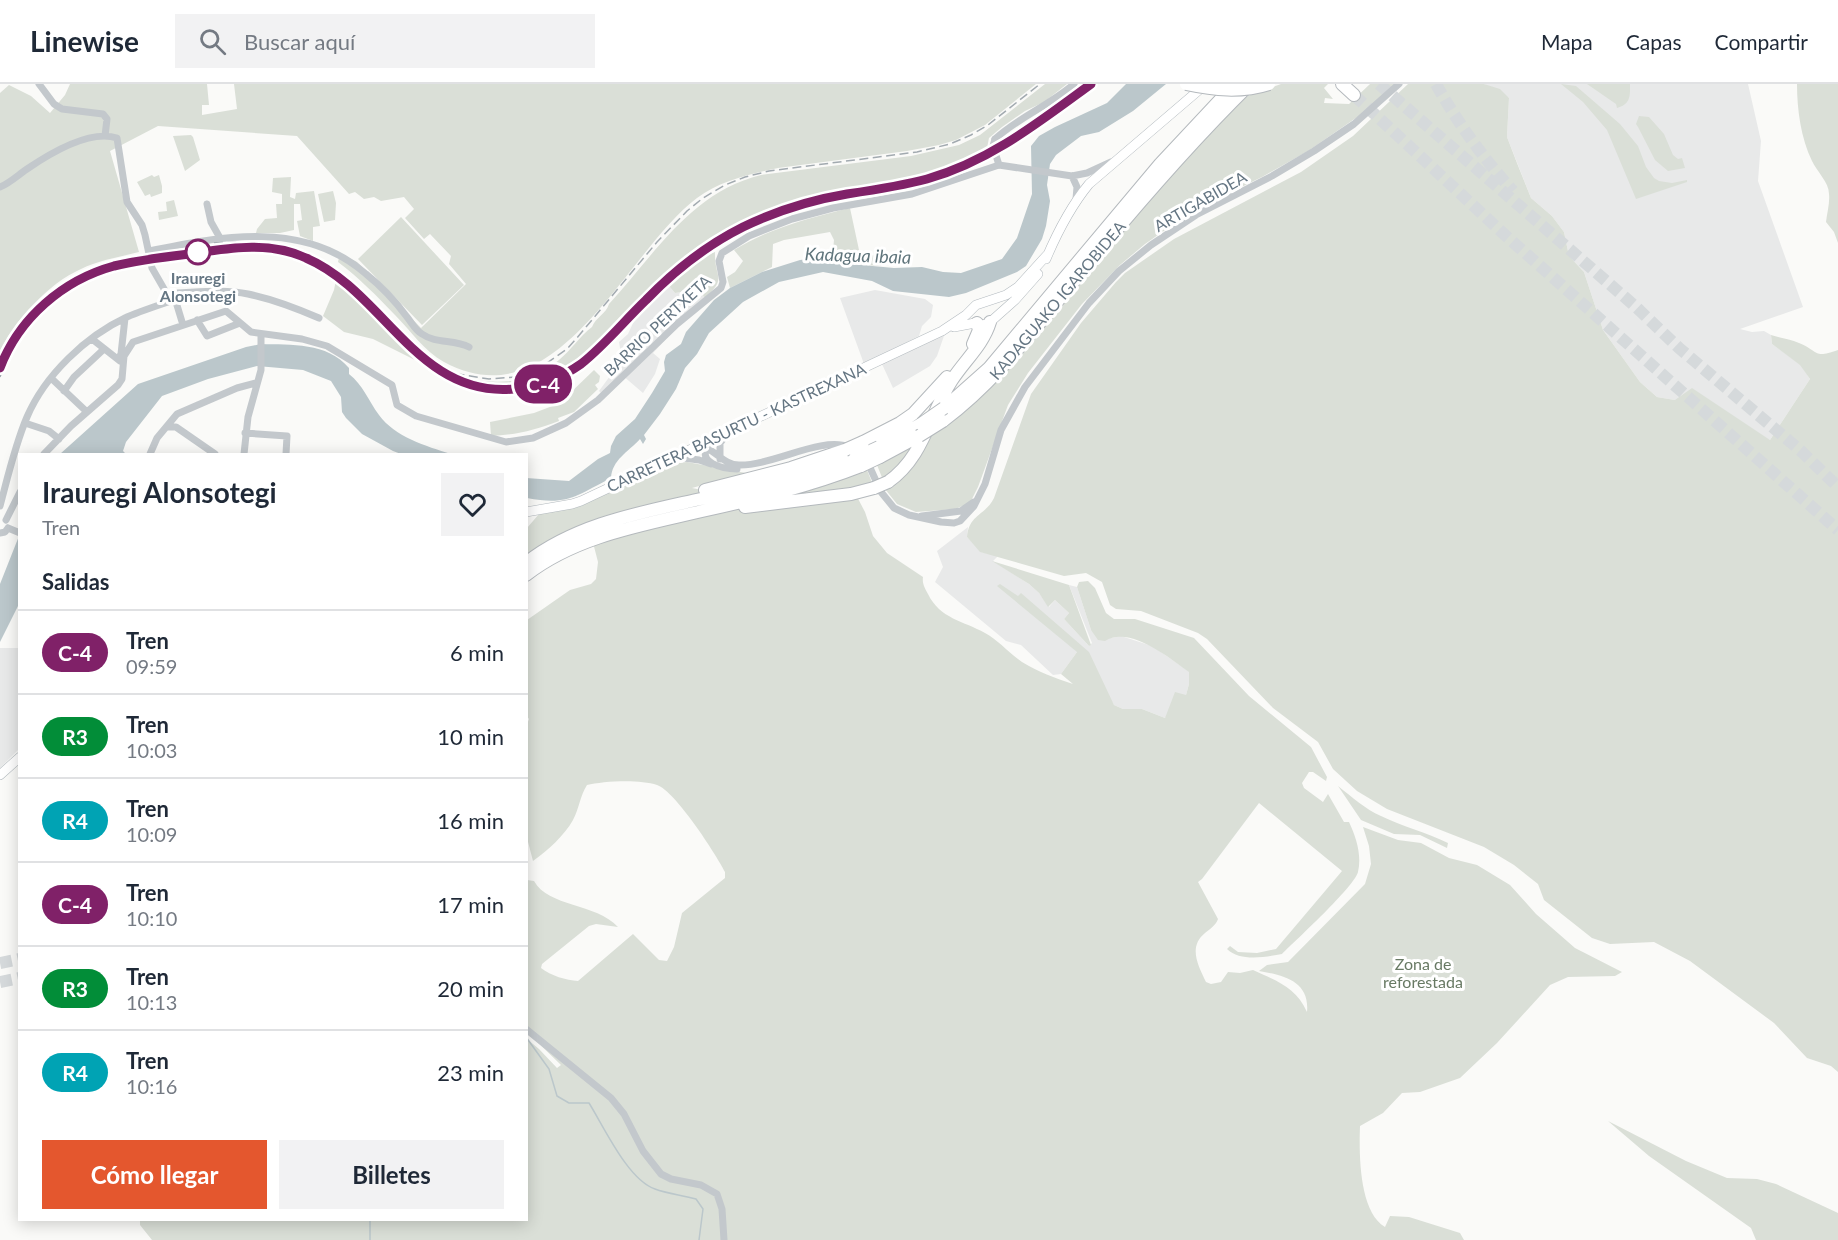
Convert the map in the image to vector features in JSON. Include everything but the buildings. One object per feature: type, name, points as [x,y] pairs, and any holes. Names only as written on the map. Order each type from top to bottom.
[{"type":"highway","points":[[1186,84],[1207,89],[1232,90],[1269,84]]},
{"type":"highway","name":"KADAGUAKO IGAROBIDEA","points":[[944,414],[989,368],[1160,164],[1235,84]]},
{"type":"highway","name":"KADAGUAKO IGAROBIDEA","points":[[528,562],[538,554],[597,525],[647,511],[781,481],[879,452],[920,430],[975,395],[1016,354],[1125,218],[1250,84]]},
{"type":"highway","points":[[1342,84],[1354,95]]},
{"type":"highway","points":[[705,510],[851,494],[888,482],[902,470],[920,447],[946,390],[986,335],[991,321]]},
{"type":"highway","points":[[854,458],[863,442],[900,423],[929,398],[968,351],[978,334],[976,323]]},
{"type":"highway","name":"KADAGUAKO IGAROBIDEA","points":[[528,574],[558,555],[612,534],[836,476],[854,458]]},
{"type":"street","points":[[39,84],[54,104],[62,109],[103,114],[107,119],[105,136]]},
{"type":"street","points":[[1074,84],[1043,107],[1010,125],[995,139],[993,146],[999,165],[1074,176],[1096,170],[1118,159]]},
{"type":"street","points":[[942,331],[976,323],[985,325],[991,321],[1040,272],[1076,203],[1089,184],[1206,84]]},
{"type":"street","name":"ARTIGABIDEA","points":[[952,523],[960,521],[974,506],[985,484],[1001,430],[1025,387],[1089,303],[1119,272],[1151,245],[1196,215],[1272,176],[1354,124],[1399,84]]},
{"type":"street","points":[[1,187],[63,147],[91,138],[115,136],[119,140],[127,202],[142,225],[152,268],[171,301]]},
{"type":"street","name":"BARRIO PERTXETA","points":[[261,338],[302,339],[327,346],[392,385],[395,403],[416,416],[506,442],[533,438],[566,423],[598,400],[676,324],[721,288],[723,282],[719,261],[721,255],[749,236],[792,219],[833,208],[912,194],[999,165]]},
{"type":"street","points":[[1074,176],[1081,183],[1089,184]]},
{"type":"street","points":[[1074,176],[1077,187],[1076,203]]},
{"type":"street","points":[[207,204],[211,222],[220,238]]},
{"type":"street","points":[[149,251],[220,238],[279,237],[301,241],[326,249],[356,265],[407,316],[420,334],[430,339],[458,342],[469,347]]},
{"type":"street","points":[[942,331],[976,305],[1006,295],[1018,287],[1048,254]]},
{"type":"street","points":[[171,301],[171,295],[177,293],[221,291],[246,294],[281,303],[319,318]]},
{"type":"street","points":[[0,506],[25,423],[37,396],[77,351],[125,318],[171,301],[176,302],[183,325]]},
{"type":"street","points":[[983,303],[992,308],[994,314],[991,321]]},
{"type":"street","points":[[972,310],[972,318],[976,323]]},
{"type":"street","points":[[123,341],[127,344],[226,311],[246,329],[261,338],[261,370],[256,382],[245,433],[244,453]]},
{"type":"street","points":[[45,453],[122,379],[121,354],[125,318]]},
{"type":"street","points":[[197,320],[208,335],[240,323]]},
{"type":"street","name":"CARRETERA BASURTU - KASTREXANA","points":[[528,512],[572,504],[942,331]]},
{"type":"street","points":[[92,339],[121,362]]},
{"type":"street","points":[[121,362],[133,342]]},
{"type":"street","points":[[64,391],[74,377],[104,349]]},
{"type":"street","points":[[51,378],[87,412]]},
{"type":"street","points":[[150,453],[157,438],[177,414],[256,382]]},
{"type":"street","points":[[242,386],[253,395]]},
{"type":"street","points":[[174,417],[176,428]]},
{"type":"street","points":[[25,423],[49,431],[59,439]]},
{"type":"street","points":[[167,427],[176,428],[214,453]]},
{"type":"street","points":[[674,457],[706,447],[728,432]]},
{"type":"street","points":[[720,459],[720,442],[728,432]]},
{"type":"street","points":[[245,433],[287,436],[286,453]]},
{"type":"street","points":[[674,457],[687,457],[728,469],[742,468],[822,446],[842,444],[857,450],[866,459],[881,492],[894,508],[909,515],[952,523],[959,511]]},
{"type":"street","points":[[706,447],[730,464],[754,464]]},
{"type":"street","points":[[706,447],[705,454],[711,464]]},
{"type":"street","points":[[909,515],[959,511],[970,506],[977,498]]},
{"type":"street","points":[[0,534],[10,526],[18,499]]},
{"type":"street","points":[[0,775],[18,759]]},
{"type":"street","points":[[528,1031],[611,1098],[624,1114],[643,1151],[661,1174],[671,1179],[701,1185],[717,1194],[722,1209],[724,1240]]},
{"type":"shaded area","points":[[1126,84],[1166,84],[1133,111],[1099,132],[1081,136],[1056,155],[1050,164],[1047,185],[1050,201],[1046,226],[1042,239],[1026,266],[966,293],[949,297],[893,291],[872,281],[823,272],[779,282],[743,302],[709,333],[697,354],[685,368],[676,389],[644,435],[646,439],[643,444],[640,439],[621,457],[614,466],[611,478],[571,498],[552,501],[528,498],[528,478],[569,481],[598,459],[610,453],[616,436],[635,419],[665,371],[666,355],[681,344],[686,332],[714,300],[730,288],[762,272],[800,260],[827,257],[851,264],[894,268],[922,267],[961,273],[1002,259],[1017,238],[1032,194],[1031,146],[1039,136],[1107,103]]},
{"type":"shaded area","points":[[1484,84],[1748,84],[1761,141],[1758,181],[1803,307],[1740,329],[1752,332],[1764,331],[1771,335],[1772,344],[1801,365],[1810,379],[1770,440],[1675,400],[1657,397],[1640,382],[1603,330],[1584,272],[1569,256],[1564,232],[1552,216],[1531,198],[1507,137],[1509,98]]},
{"type":"shaded area","points":[[694,284],[705,298],[653,353],[660,359],[655,374],[643,393],[622,375],[602,394],[599,391],[610,376],[611,362],[621,354],[619,342],[628,334],[634,321],[669,286],[675,293],[682,292]]},
{"type":"shaded area","points":[[875,290],[925,299],[933,305],[931,317],[922,326],[919,336],[864,364],[840,298]]},
{"type":"shaded area","points":[[945,333],[937,356],[930,366],[893,388],[882,364]]},
{"type":"shaded area","points":[[261,344],[296,345],[330,353],[349,368],[349,374],[362,388],[379,415],[393,429],[412,440],[448,453],[398,453],[393,451],[362,434],[346,418],[342,412],[341,397],[331,381],[303,370],[257,366],[208,379],[162,396],[126,442],[123,451],[125,453],[61,453],[138,384]]},
{"type":"shaded area","points":[[968,527],[967,537],[981,552],[998,556],[993,561],[1029,584],[1049,607],[1055,600],[1069,613],[1064,619],[1089,646],[1092,643],[1069,585],[1077,587],[1091,630],[1111,638],[1121,636],[1152,646],[1190,672],[1186,695],[1165,718],[1142,709],[1123,709],[1114,705],[1077,652],[1061,674],[1053,675],[1021,645],[1006,641],[935,582],[943,567],[937,551]]},
{"type":"shaded area","points":[[18,539],[18,606],[0,642],[0,584]]},
{"type":"shaded area","points":[[0,648],[18,648],[18,750],[0,768]]},
{"type":"green space","points":[[70,84],[207,84],[209,105],[202,105],[202,115],[237,109],[234,84],[1036,84],[985,125],[956,140],[907,151],[778,168],[715,187],[697,198],[670,223],[586,324],[555,352],[522,370],[485,375],[444,362],[437,357],[424,347],[375,294],[338,262],[339,257],[345,256],[357,262],[421,328],[466,284],[449,264],[451,256],[430,234],[424,239],[405,218],[414,209],[404,197],[381,201],[374,197],[364,199],[355,192],[349,194],[297,136],[158,126],[110,151],[139,252],[88,266],[57,283],[24,315],[0,351],[0,93],[9,85],[31,96],[50,113],[65,95]]},
{"type":"green space","points":[[1045,84],[1067,84],[989,138],[986,153],[919,177],[793,205],[724,234],[663,277],[591,351],[555,376],[513,387],[490,387],[460,380],[452,375],[494,382],[521,379],[546,369],[559,360],[592,327],[676,227],[714,195],[736,183],[761,175],[911,156],[959,145],[980,135]]},
{"type":"green space","points":[[1281,84],[1328,84],[1324,88],[1333,99],[1325,98],[1324,103],[1349,104],[1370,84],[1395,84],[1366,111],[1308,151],[1262,177],[1194,210],[1145,244],[1120,265],[1082,304],[1028,373],[1008,405],[970,503],[955,509],[916,512],[897,504],[885,489],[908,471],[934,432],[954,420],[1015,363],[1078,282],[1177,167],[1240,99]]},
{"type":"green space","points":[[1408,84],[1484,84],[1500,89],[1509,98],[1507,137],[1531,198],[1552,216],[1564,232],[1569,256],[1584,272],[1603,330],[1640,382],[1657,397],[1675,400],[1692,388],[1770,440],[1810,379],[1800,365],[1772,344],[1771,335],[1796,342],[1820,354],[1838,350],[1838,1072],[1831,1066],[1807,1058],[1774,1023],[1690,961],[1654,942],[1610,944],[1592,938],[1544,900],[1538,884],[1514,865],[1484,847],[1387,809],[1357,791],[1333,769],[1318,742],[1273,708],[1207,639],[1198,633],[1141,611],[1116,609],[1110,605],[1102,582],[1086,573],[1064,576],[980,552],[967,537],[968,529],[974,519],[994,498],[1031,394],[1081,323],[1116,282],[1125,273],[1174,239],[1301,172],[1353,136]]},
{"type":"green space","points":[[1561,84],[1576,86],[1620,124],[1638,146],[1646,167],[1654,178],[1672,183],[1687,180],[1687,182],[1636,199],[1607,130],[1583,102]]},
{"type":"green space","points":[[1587,84],[1630,84],[1629,99],[1617,108],[1616,104]]},
{"type":"green space","points":[[1797,84],[1838,84],[1838,243],[1834,232],[1826,222],[1828,190],[1812,161],[1802,133]]},
{"type":"green space","points":[[1639,116],[1649,117],[1664,134],[1673,155],[1678,159],[1682,158],[1685,168],[1668,171],[1655,160],[1636,124]]},
{"type":"green space","points":[[191,135],[200,160],[185,171],[173,136]]},
{"type":"green space","points":[[152,175],[154,177],[159,175],[162,193],[151,197],[150,194],[145,196],[137,182]]},
{"type":"green space","points":[[291,177],[290,197],[295,199],[296,193],[314,191],[320,226],[313,227],[313,241],[300,236],[297,221],[302,220],[300,204],[294,204],[294,230],[280,233],[256,233],[265,219],[277,218],[276,204],[282,204],[282,194],[272,192],[273,178]]},
{"type":"green space","points":[[333,191],[336,203],[335,220],[324,222],[318,194]]},
{"type":"green space","points":[[174,200],[178,216],[159,220],[158,212],[167,211],[166,202]]},
{"type":"green space","points":[[850,208],[859,250],[880,258],[881,266],[850,264],[827,257],[816,258],[833,251],[834,240],[830,232],[773,244],[772,267],[730,288],[727,277],[735,272],[743,261],[734,250],[776,230]]},
{"type":"green space","points":[[401,217],[464,285],[422,325],[358,259]]},
{"type":"green space","points":[[715,252],[718,281],[712,291],[705,298],[694,284],[682,292],[675,293],[669,286],[702,257]]},
{"type":"green space","points":[[336,280],[415,360],[373,339],[344,332],[323,316]]},
{"type":"green space","points":[[594,370],[600,376],[599,382],[595,385],[598,389],[574,412],[558,418],[559,421],[534,429],[491,436],[490,422],[534,413],[555,405],[555,401],[567,396]]},
{"type":"green space","points":[[920,443],[913,453],[883,480],[877,465]]},
{"type":"green space","name":"Zona de reforestada","points":[[687,462],[746,473],[692,488],[707,491],[854,475],[867,470],[873,485],[854,491],[865,512],[873,536],[887,553],[923,577],[926,590],[939,609],[990,636],[1022,662],[1040,672],[1073,684],[1061,674],[1077,652],[997,586],[1000,584],[1018,596],[1021,593],[1089,652],[1114,705],[1123,709],[1142,709],[1165,718],[1175,692],[1186,695],[1189,672],[1149,645],[1126,637],[1098,640],[1091,630],[1077,587],[1079,582],[1088,581],[1095,588],[1106,613],[1114,619],[1135,619],[1194,638],[1249,696],[1311,747],[1327,777],[1326,781],[1313,772],[1309,772],[1302,783],[1304,788],[1323,802],[1328,794],[1344,822],[1349,822],[1358,846],[1358,872],[1336,901],[1282,954],[1253,958],[1232,953],[1227,949],[1230,946],[1238,952],[1257,953],[1276,949],[1342,871],[1259,803],[1198,882],[1218,919],[1197,944],[1196,956],[1206,982],[1211,984],[1221,982],[1228,972],[1240,973],[1253,970],[1291,991],[1303,1003],[1307,1012],[1307,1002],[1299,986],[1286,978],[1259,971],[1267,965],[1288,962],[1365,884],[1371,864],[1369,846],[1363,827],[1398,840],[1421,843],[1449,858],[1477,865],[1510,885],[1536,914],[1575,948],[1622,972],[1615,976],[1568,977],[1550,985],[1497,1043],[1460,1078],[1420,1092],[1402,1093],[1383,1113],[1360,1126],[1362,1181],[1365,1196],[1376,1220],[1385,1227],[1390,1216],[1409,1217],[1460,1233],[1464,1240],[152,1240],[140,1225],[140,1221],[528,1221],[528,1040],[557,1068],[561,1065],[528,1033],[528,880],[534,881],[550,896],[598,913],[618,927],[596,924],[589,926],[542,964],[541,968],[549,973],[578,981],[633,934],[659,960],[667,961],[674,947],[682,913],[725,878],[725,872],[684,810],[665,790],[650,783],[632,781],[587,785],[575,816],[565,832],[533,861],[528,842],[528,619],[570,590],[591,584],[596,579],[598,562],[590,531],[528,567],[528,527],[539,514],[663,465],[666,468]]},
{"type":"green space","points":[[992,561],[1069,585],[1091,645],[1089,646],[1064,619],[1069,613],[1055,600],[1048,607],[1039,593],[1029,584]]},
{"type":"green space","points":[[1338,786],[1375,813],[1448,843],[1447,848],[1420,835],[1394,834],[1361,820]]},
{"type":"green space","points":[[1608,1121],[1686,1161],[1727,1178],[1757,1179],[1776,1184],[1838,1213],[1838,1240],[1756,1240],[1751,1228],[1649,1156]]},
{"type":"waterway","points":[[528,1040],[549,1069],[557,1096],[569,1103],[589,1103],[618,1152],[635,1175],[655,1189],[696,1199],[703,1209],[699,1240]]},
{"type":"waterway","points":[[370,1221],[370,1240]]},
{"type":"tunnel","points":[[1379,84],[1636,307],[1679,348],[1801,451],[1838,487]]},
{"type":"tunnel","points":[[1436,84],[1472,140],[1513,191]]},
{"type":"tunnel","points":[[1354,95],[1505,235],[1838,530]]},
{"type":"tunnel","points":[[0,963],[18,959]]},
{"type":"tunnel","points":[[0,982],[18,978]]},
{"type":"railway","points":[[432,360],[458,374],[489,379],[516,377],[544,365],[567,349],[657,242],[687,211],[725,185],[769,171],[917,152],[950,144],[988,125],[1040,84]]},
{"type":"railway","points":[[1002,150],[1096,84]]},
{"type":"railway","points":[[0,377],[7,359],[28,326],[55,299],[88,279],[138,264],[207,254],[254,251],[285,254],[300,259],[315,265],[342,282],[430,368],[455,383],[485,392],[522,392],[557,382],[572,373],[600,351],[688,266],[721,242],[752,226],[816,205],[914,184],[978,163]]},
{"type":"railway","points":[[214,243],[237,242]]},
{"type":"train","name":"C-4","points":[[0,368],[14,339],[29,319],[55,295],[80,279],[108,268],[130,263],[220,249],[263,247],[300,255],[335,273],[425,361],[450,377],[470,385],[497,390],[538,385],[564,375],[581,364],[672,275],[696,255],[734,231],[798,205],[846,194],[893,187],[961,167],[1014,140],[1091,84]]},
{"type":"place","name":"Irauregi Alonsotegi","points":[[198,252]]},
{"type":"water label","name":"Kadagua ibaia","points":[[858,255]]}]
